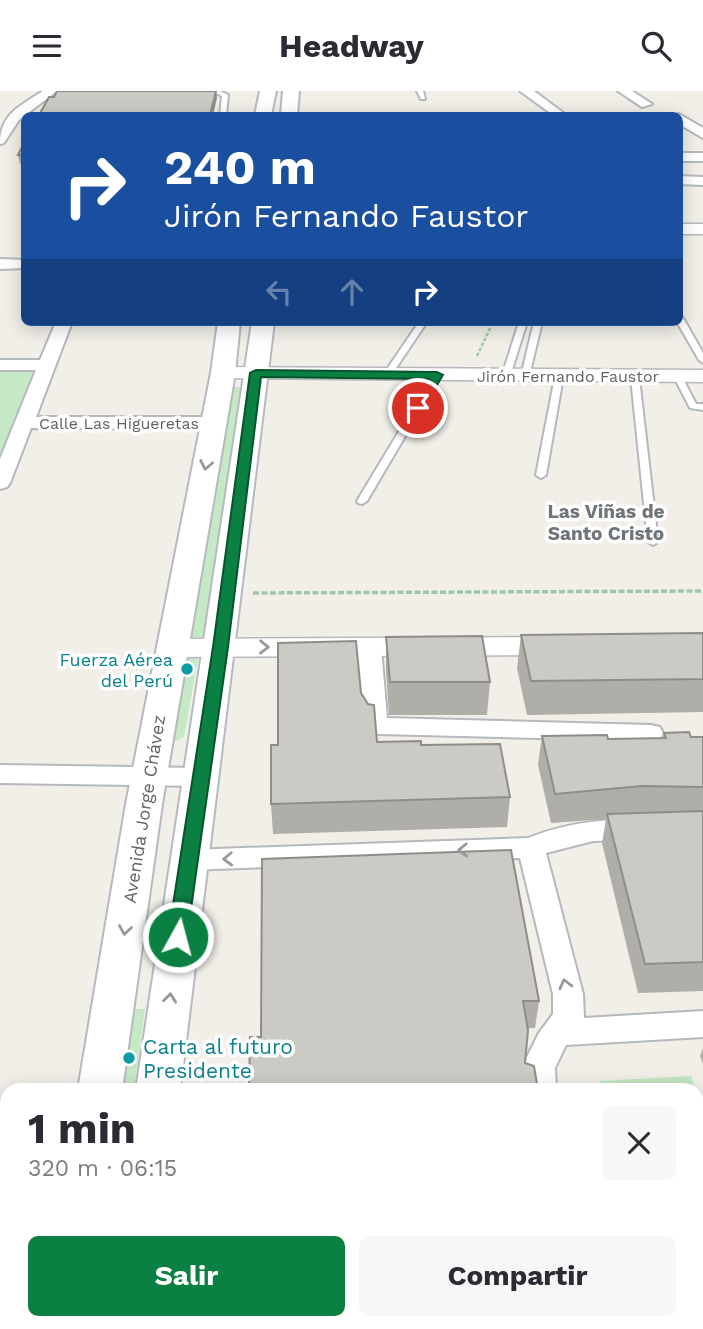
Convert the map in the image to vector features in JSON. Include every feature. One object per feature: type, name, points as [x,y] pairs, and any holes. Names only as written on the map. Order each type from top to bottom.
[{"type":"main road","points":[[264,112],[268,91]]},
{"type":"main road","points":[[289,112],[291,91]]},
{"type":"main road","name":"Avenida Jorge Chávez","points":[[159,1083],[199,777],[227,593],[239,373],[230,326]]},
{"type":"main road","name":"Avenida Jorge Chávez","points":[[101,1083],[149,776],[214,423],[261,326]]},
{"type":"street","points":[[0,140],[8,123],[17,113],[51,91]]},
{"type":"street","points":[[528,92],[549,91]]},
{"type":"street","points":[[624,91],[646,104]]},
{"type":"street","points":[[528,92],[556,112]]},
{"type":"street","points":[[683,121],[703,134]]},
{"type":"street","points":[[683,157],[703,157]]},
{"type":"street","points":[[683,180],[703,181]]},
{"type":"street","points":[[683,229],[703,229]]},
{"type":"street","points":[[0,264],[21,264]]},
{"type":"street","points":[[0,483],[62,326]]},
{"type":"street","points":[[0,365],[46,365]]},
{"type":"street","name":"Jirón Fernando Faustor","points":[[239,373],[635,378],[703,376]]},
{"type":"street","name":"Calle Las Higueretas","points":[[24,422],[214,423]]},
{"type":"street","points":[[172,648],[592,646]]},
{"type":"street","points":[[369,648],[375,723],[379,726],[651,733]]},
{"type":"street","points":[[0,774],[199,777]]},
{"type":"street","points":[[188,860],[531,848],[552,837],[583,831],[703,828]]},
{"type":"street","points":[[531,848],[568,993],[569,1017],[545,1048],[536,1070],[539,1083]]},
{"type":"street","points":[[558,1032],[703,1024]]},
{"type":"lane","points":[[215,91],[225,95],[223,112]]},
{"type":"lane","points":[[683,325],[703,360]]},
{"type":"lane","points":[[387,375],[420,326]]},
{"type":"lane","points":[[515,376],[522,326]]},
{"type":"lane","points":[[515,376],[536,326]]},
{"type":"lane","points":[[362,501],[437,375]]},
{"type":"lane","points":[[541,475],[559,377]]},
{"type":"lane","points":[[678,377],[693,407],[703,407]]},
{"type":"lane","points":[[635,378],[653,542]]},
{"type":"path","points":[[468,376],[491,326]]},
{"type":"path","points":[[227,593],[703,590]]},
{"type":"green space","points":[[0,368],[30,369],[36,372],[0,474]]},
{"type":"green space","points":[[231,387],[242,387],[204,637],[189,637]]},
{"type":"green space","points":[[182,657],[198,658],[184,737],[165,745]]},
{"type":"green space","points":[[126,1009],[145,1009],[135,1083],[114,1083]]},
{"type":"green space","points":[[691,1076],[693,1083],[599,1083]]},
{"type":"building","points":[[57,91],[216,91],[211,112],[41,112],[49,97],[54,97]]},
{"type":"building","points":[[703,633],[703,679],[531,681],[521,635]]},
{"type":"building","points":[[482,636],[490,682],[390,682],[386,637]]},
{"type":"building","points":[[356,641],[361,693],[368,704],[374,705],[377,742],[421,741],[421,745],[500,744],[510,797],[271,804],[271,745],[278,745],[278,643]]},
{"type":"building","points":[[689,732],[691,737],[703,737],[703,787],[642,786],[555,794],[542,736],[666,738],[664,733]]},
{"type":"building","points":[[703,811],[703,962],[645,964],[607,814]]},
{"type":"building","points":[[511,850],[539,1001],[523,1001],[528,1030],[525,1063],[534,1066],[537,1083],[249,1083],[250,1037],[261,1037],[262,859]]},
{"type":"place","name":"Fuerza Aérea del Perú","points":[[187,669]]},
{"type":"place","name":"Carta al futuro Presidente","points":[[129,1058]]},
{"type":"district","name":"Las Viñas de Santo Cristo","points":[[606,522]]},
{"type":"route","points":[[178,937],[256,373],[437,375],[418,408]]}]
